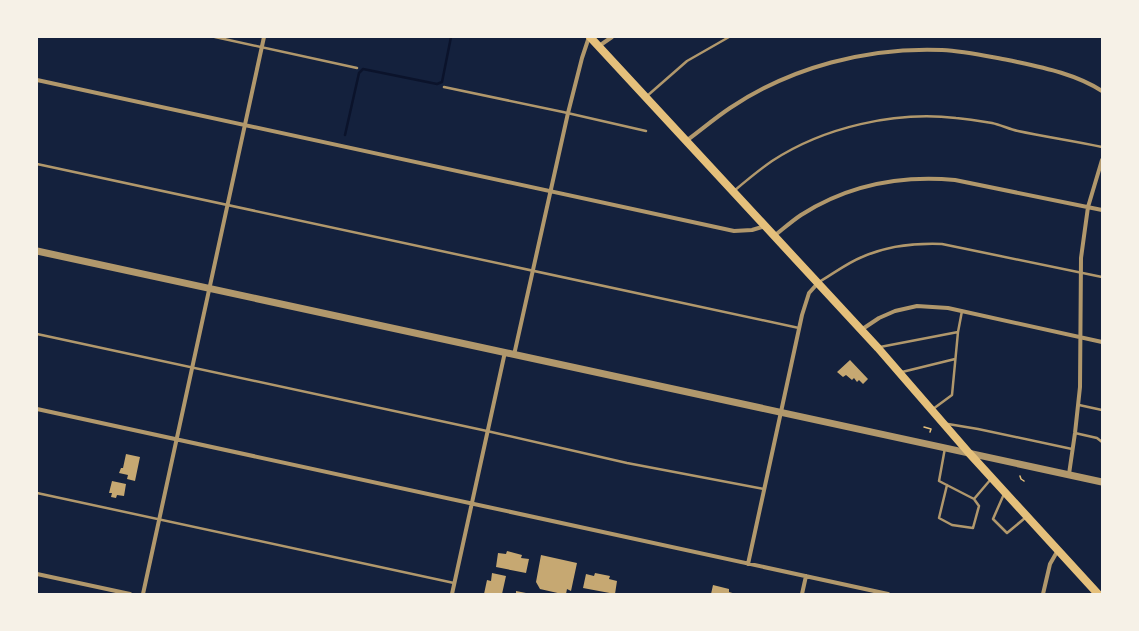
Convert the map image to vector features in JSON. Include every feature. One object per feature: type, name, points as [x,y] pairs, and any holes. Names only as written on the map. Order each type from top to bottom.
[{"type":"main road","points":[[589,37],[878,348],[969,453],[1098,594]]},
{"type":"street","points":[[143,594],[264,37]]},
{"type":"street","points":[[514,355],[568,113],[589,37]]},
{"type":"street","points":[[599,47],[612,37]]},
{"type":"street","points":[[686,141],[730,108],[762,89],[796,74],[824,65],[868,55],[905,50],[942,50],[979,54],[1042,67],[1085,82],[1102,91]]},
{"type":"street","points":[[37,80],[734,231],[752,230],[765,226]]},
{"type":"street","points":[[1069,474],[1078,405],[1081,258],[1088,207],[1102,160]]},
{"type":"street","points":[[774,236],[800,215],[847,191],[909,178],[955,180],[1102,210]]},
{"type":"street","points":[[37,251],[1102,482]]},
{"type":"street","points":[[748,564],[799,328],[806,300],[809,293],[818,283]]},
{"type":"street","points":[[861,330],[879,318],[908,307],[918,306],[938,307],[962,311],[1102,342]]},
{"type":"street","points":[[452,594],[505,352]]},
{"type":"street","points":[[37,409],[888,594]]},
{"type":"street","points":[[1043,594],[1050,564],[1058,550]]},
{"type":"street","points":[[37,574],[130,594]]},
{"type":"street","points":[[802,594],[806,576]]},
{"type":"lane","points":[[215,37],[358,68]]},
{"type":"lane","points":[[646,97],[687,61],[729,37]]},
{"type":"lane","points":[[444,87],[646,131]]},
{"type":"lane","points":[[733,192],[773,160],[798,147],[832,132],[855,125],[884,120],[927,116],[955,118],[992,123],[1018,131],[1102,147]]},
{"type":"lane","points":[[37,164],[799,328]]},
{"type":"lane","points":[[818,283],[861,257],[905,245],[925,243],[942,244],[1102,277]]},
{"type":"lane","points":[[931,410],[952,395],[958,332],[962,311]]},
{"type":"lane","points":[[878,348],[958,332]]},
{"type":"lane","points":[[37,334],[487,431],[627,463],[764,489]]},
{"type":"lane","points":[[899,373],[956,359]]},
{"type":"lane","points":[[1078,405],[1102,410]]},
{"type":"lane","points":[[943,423],[1073,449]]},
{"type":"lane","points":[[1075,433],[1097,438],[1102,442]]},
{"type":"lane","points":[[945,448],[939,481],[947,485],[974,499],[979,506],[973,528],[952,525],[939,518],[947,485]]},
{"type":"lane","points":[[974,499],[992,478]]},
{"type":"lane","points":[[1005,492],[994,519],[1007,533],[1027,517]]},
{"type":"lane","points":[[37,493],[454,583]]},
{"type":"path","points":[[924,427],[931,429],[930,432]]},
{"type":"path","points":[[1018,479],[1024,481]]},
{"type":"building","points":[[850,360],[868,379],[863,384],[859,380],[857,382],[854,378],[852,380],[846,375],[843,377],[837,372]]},
{"type":"building","points":[[126,454],[140,457],[135,481],[127,479],[128,475],[119,473],[121,468],[123,468]]},
{"type":"building","points":[[112,481],[126,484],[124,496],[117,495],[116,498],[111,497],[112,493],[109,493]]},
{"type":"building","points":[[507,551],[522,555],[521,558],[529,559],[526,573],[496,567],[498,553],[506,554]]},
{"type":"building","points":[[541,555],[577,563],[571,591],[567,589],[566,594],[562,594],[540,589],[536,582]]},
{"type":"building","points":[[492,573],[506,576],[502,594],[484,594],[487,580],[491,581]]},
{"type":"building","points":[[595,573],[610,576],[609,579],[617,581],[615,594],[583,588],[586,574],[594,576]]},
{"type":"building","points":[[713,585],[729,589],[729,592],[736,594],[711,594]]},
{"type":"building","points":[[516,591],[526,593],[526,594],[516,594]]},
{"type":"waterway","points":[[345,135],[359,73],[363,69],[437,84],[442,82],[451,37]]}]
